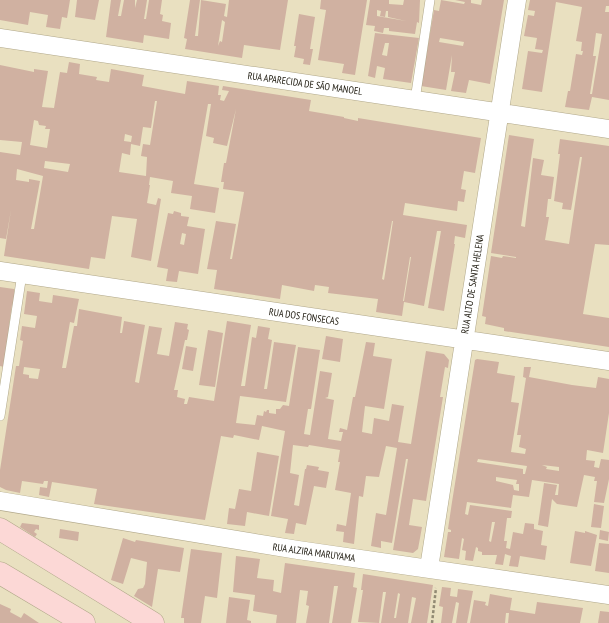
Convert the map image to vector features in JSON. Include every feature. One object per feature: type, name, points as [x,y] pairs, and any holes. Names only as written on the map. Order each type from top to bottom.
[{"type":"main road","points":[[0,529],[153,623]]},
{"type":"main road","points":[[0,573],[84,623]]},
{"type":"street","name":"RUA ALTO DE SANTA HELENA","points":[[434,569],[464,340],[517,0]]},
{"type":"street","name":"RUA APARECIDA DE SÃO MANOEL","points":[[0,38],[609,129]]},
{"type":"street","name":"RUA DOS FONSECAS","points":[[0,271],[609,361]]},
{"type":"street","name":"RUA ALZIRA MARUYAMA","points":[[0,501],[298,550],[609,595]]},
{"type":"street","name":"RUA ALZIRA MARUYAMA","points":[[0,510],[20,505]]},
{"type":"lane","points":[[415,100],[430,0]]},
{"type":"lane","points":[[0,416],[22,274]]},
{"type":"path","points":[[432,623],[434,569]]},
{"type":"building","points":[[0,0],[70,0],[67,18],[62,17],[60,29],[46,27],[48,15],[30,12],[28,25],[0,20]]},
{"type":"building","points":[[77,0],[99,0],[95,20],[75,17]]},
{"type":"building","points":[[111,0],[121,0],[118,16],[121,16],[124,0],[135,0],[135,8],[137,0],[147,0],[144,19],[146,19],[149,0],[162,0],[160,14],[163,15],[162,21],[171,23],[169,39],[144,35],[143,43],[106,37]]},
{"type":"building","points":[[190,0],[200,0],[195,36],[198,36],[201,0],[226,4],[224,16],[227,17],[229,0],[288,0],[280,50],[244,45],[242,58],[185,49],[187,39],[184,38]],"holes":[[[222,20],[225,22],[222,42],[220,41],[218,46]]]},
{"type":"building","points":[[321,0],[367,0],[355,75],[342,73],[344,64],[318,60],[326,10],[320,9]]},
{"type":"building","points":[[370,0],[389,0],[389,4],[403,5],[404,0],[420,0],[419,23],[417,22],[415,34],[389,31],[389,28],[384,28],[383,33],[374,31],[375,26],[366,25]],"holes":[[[377,10],[381,11],[380,16],[385,17],[386,11],[388,11],[388,17],[406,21],[377,16]]]},
{"type":"building","points":[[441,0],[464,4],[465,2],[455,0],[471,0],[471,3],[481,5],[482,0],[504,0],[490,84],[469,80],[466,93],[451,91],[455,72],[451,72],[452,55],[446,90],[421,86],[434,10],[439,11]],"holes":[[[440,38],[464,42],[463,46],[439,42]]]},
{"type":"building","points":[[530,0],[609,0],[609,6],[606,6],[605,12],[609,12],[609,100],[592,97],[589,110],[565,107],[568,91],[570,91],[576,54],[582,55],[583,51],[581,51],[582,42],[576,41],[582,7],[556,2],[542,92],[522,89],[528,51],[542,53],[543,50],[535,49],[537,38],[524,36],[528,15],[534,16],[535,11],[528,10]],"holes":[[[596,33],[602,34],[592,94],[590,94],[596,56],[593,56]]]},
{"type":"building","points":[[299,14],[315,17],[310,49],[313,49],[310,65],[303,64],[304,59],[294,57],[296,46],[294,46]]},
{"type":"building","points":[[375,33],[419,38],[411,83],[383,79],[385,68],[377,66],[375,78],[368,76]],"holes":[[[385,43],[389,43],[387,56],[382,55]]]},
{"type":"building","points":[[69,62],[80,64],[79,74],[97,77],[96,80],[109,82],[111,69],[144,75],[142,86],[185,94],[187,81],[219,86],[218,95],[221,95],[220,100],[224,101],[229,91],[222,90],[223,86],[311,100],[309,111],[358,121],[358,118],[481,138],[475,173],[464,171],[461,189],[466,190],[464,202],[458,201],[457,211],[405,203],[403,215],[467,225],[465,238],[455,236],[444,311],[428,308],[441,231],[437,231],[424,306],[404,302],[402,316],[376,312],[378,299],[328,293],[329,287],[315,285],[314,291],[282,285],[280,299],[214,289],[217,270],[207,269],[216,221],[236,224],[230,259],[232,259],[244,192],[223,189],[224,182],[221,182],[236,109],[227,146],[213,143],[214,138],[206,136],[211,104],[208,104],[194,184],[219,188],[215,213],[190,209],[192,196],[171,193],[173,181],[150,177],[147,203],[156,205],[158,198],[161,199],[151,261],[131,257],[137,219],[112,216],[105,259],[91,257],[89,269],[4,256],[11,210],[6,239],[0,238],[0,152],[20,155],[22,142],[0,140],[0,65],[34,72],[34,69],[48,71],[42,107],[54,108],[60,72],[67,73]],"holes":[[[155,101],[157,101],[150,145],[143,144],[141,156],[147,157],[146,176],[119,172],[122,153],[130,155],[131,144],[140,146],[143,127],[151,128]],[[34,120],[38,121],[39,125],[46,126],[45,129],[50,129],[47,148],[30,145]],[[125,134],[132,136],[131,142],[124,141]],[[45,161],[70,164],[68,172],[44,168]],[[17,169],[43,176],[34,229],[31,229],[40,181],[29,179],[29,182],[16,180]],[[393,221],[384,280],[382,279]],[[411,257],[404,301],[403,301]]]},
{"type":"building","points":[[509,135],[534,139],[521,226],[525,227],[533,158],[544,160],[541,175],[554,177],[551,199],[548,199],[546,217],[549,217],[545,240],[569,244],[582,157],[580,157],[571,210],[562,209],[563,203],[554,201],[560,154],[558,154],[560,139],[609,146],[609,245],[595,244],[583,314],[609,318],[609,347],[504,331],[504,328],[485,324],[486,317],[482,316],[491,256],[516,258],[491,253]]},
{"type":"building","points":[[174,211],[181,213],[181,216],[189,217],[187,226],[205,229],[198,274],[179,271],[177,282],[166,281],[168,269],[157,267],[168,213],[173,214]],"holes":[[[182,233],[186,234],[184,245],[180,244]]]},
{"type":"building","points":[[0,287],[14,289],[16,295],[15,305],[12,305],[9,326],[11,326],[4,367],[0,366]]},
{"type":"building","points":[[27,291],[40,293],[39,301],[52,303],[53,295],[79,299],[74,323],[70,322],[62,368],[66,368],[74,326],[77,326],[79,309],[122,317],[120,333],[122,333],[124,321],[145,325],[135,382],[139,383],[149,326],[162,328],[157,354],[169,356],[175,322],[188,324],[187,329],[189,330],[187,340],[185,340],[174,390],[178,390],[177,397],[185,399],[184,404],[187,404],[189,397],[214,401],[227,321],[251,325],[241,386],[245,386],[252,337],[256,338],[258,326],[270,328],[268,339],[272,340],[264,389],[267,389],[274,342],[296,345],[286,402],[240,396],[236,423],[255,425],[257,415],[263,416],[264,411],[266,412],[269,410],[269,413],[276,414],[276,409],[280,409],[283,405],[289,406],[298,347],[320,350],[311,409],[308,409],[304,434],[310,435],[320,371],[332,373],[328,397],[325,398],[334,400],[328,439],[341,441],[343,432],[339,432],[340,428],[347,430],[366,342],[375,343],[373,356],[392,359],[384,409],[365,406],[362,432],[372,434],[374,418],[389,421],[392,404],[404,406],[398,442],[411,444],[426,351],[444,354],[449,360],[448,368],[445,367],[440,397],[443,397],[426,501],[413,499],[409,525],[422,527],[418,549],[413,553],[393,550],[408,459],[406,459],[392,543],[381,541],[381,548],[371,546],[376,513],[386,515],[397,448],[386,446],[379,477],[366,476],[363,497],[359,496],[354,544],[343,542],[344,532],[336,531],[337,524],[346,526],[351,493],[335,490],[340,462],[338,462],[340,450],[309,445],[308,447],[293,445],[290,473],[299,475],[294,505],[299,506],[307,465],[319,467],[318,470],[329,472],[326,488],[314,486],[306,525],[296,523],[294,534],[285,533],[288,519],[271,516],[285,431],[262,426],[259,440],[234,435],[233,438],[221,436],[205,520],[94,504],[97,489],[52,482],[49,497],[39,495],[40,487],[47,488],[48,481],[44,481],[43,484],[22,481],[20,493],[0,487],[0,470],[16,366],[19,366],[23,341],[20,340],[22,326],[35,328],[37,316],[24,314]],"holes":[[[24,367],[40,369],[38,379],[29,378],[29,375],[23,374]]]},
{"type":"building","points":[[208,330],[223,333],[215,387],[199,385]]},
{"type":"building","points":[[326,336],[343,339],[340,362],[322,359]]},
{"type":"building","points":[[186,346],[197,348],[193,371],[182,369]]},
{"type":"building","points":[[475,360],[499,362],[497,373],[515,376],[511,402],[519,403],[511,452],[525,454],[526,449],[519,447],[521,435],[517,435],[526,378],[523,377],[524,367],[531,367],[529,377],[572,385],[596,388],[598,377],[609,379],[609,413],[603,453],[587,450],[586,460],[595,461],[594,467],[599,468],[601,459],[609,460],[609,479],[604,503],[594,502],[597,481],[594,481],[595,477],[584,475],[577,507],[557,504],[552,499],[548,527],[538,525],[544,483],[557,485],[555,495],[558,495],[559,484],[532,480],[529,497],[513,495],[511,508],[467,502],[465,514],[468,515],[470,505],[512,511],[511,518],[507,518],[504,541],[507,541],[506,548],[510,549],[513,532],[523,534],[525,523],[534,524],[534,529],[543,531],[541,545],[547,546],[545,560],[520,556],[518,567],[509,566],[511,556],[505,554],[503,565],[495,564],[497,555],[482,555],[482,552],[478,551],[478,548],[476,547],[473,561],[465,560],[466,551],[462,550],[464,539],[462,538],[459,559],[444,557],[448,532],[451,532],[451,530],[448,529]],"holes":[[[478,459],[527,466],[525,474],[523,474],[523,469],[477,462]],[[542,465],[559,467],[559,471],[546,469],[547,467]],[[496,477],[517,480],[516,484],[519,484],[519,491],[514,490],[513,485],[496,481]],[[492,522],[495,522],[491,542],[489,541]]]},
{"type":"building","points":[[257,452],[279,456],[269,516],[247,512],[245,526],[227,524],[229,508],[235,509],[239,489],[251,491]]},
{"type":"building","points":[[594,504],[604,506],[601,528],[591,527]]},
{"type":"building","points":[[22,523],[39,525],[39,530],[36,529],[34,532],[37,534],[35,537],[20,527]]},
{"type":"building","points":[[60,529],[79,532],[78,541],[59,538]]},
{"type":"building","points":[[600,530],[609,532],[608,541],[599,539]]},
{"type":"building","points":[[575,531],[585,533],[585,531],[597,535],[591,566],[570,563]]},
{"type":"building","points":[[123,538],[135,542],[136,540],[184,548],[180,572],[158,569],[152,607],[134,596],[138,589],[143,588],[145,584],[147,562],[131,558],[123,584],[111,580]]},
{"type":"building","points":[[599,543],[609,544],[609,573],[595,571]]},
{"type":"building","points":[[191,549],[222,553],[217,598],[205,596],[201,623],[184,623],[184,618],[181,618]]},
{"type":"building","points":[[236,556],[260,559],[257,578],[274,580],[273,591],[281,593],[285,563],[355,573],[353,587],[357,588],[351,623],[332,623],[338,586],[334,586],[329,623],[306,623],[309,606],[306,605],[308,591],[300,590],[296,623],[276,623],[277,615],[253,611],[255,595],[233,592]]},
{"type":"building","points":[[363,574],[433,585],[427,623],[411,623],[416,598],[412,597],[408,623],[381,623],[386,592],[383,592],[379,623],[358,622],[363,590],[361,590]],"holes":[[[398,593],[400,594],[396,618],[394,618]]]},
{"type":"building","points":[[442,587],[451,588],[450,596],[457,597],[458,589],[473,591],[467,623],[456,623],[459,603],[456,602],[452,623],[441,623],[443,607],[439,606]]},
{"type":"building","points":[[490,594],[512,598],[510,610],[535,614],[537,602],[583,608],[580,623],[508,623],[509,613],[506,613],[505,623],[470,623],[474,600],[486,602],[485,605],[488,606]]},
{"type":"building","points":[[229,597],[250,600],[247,620],[251,621],[251,623],[226,623]]},
{"type":"building","points":[[0,604],[11,609],[10,612],[21,618],[24,613],[39,623],[0,623]]},
{"type":"building","points":[[600,611],[609,612],[609,623],[598,623]]}]
